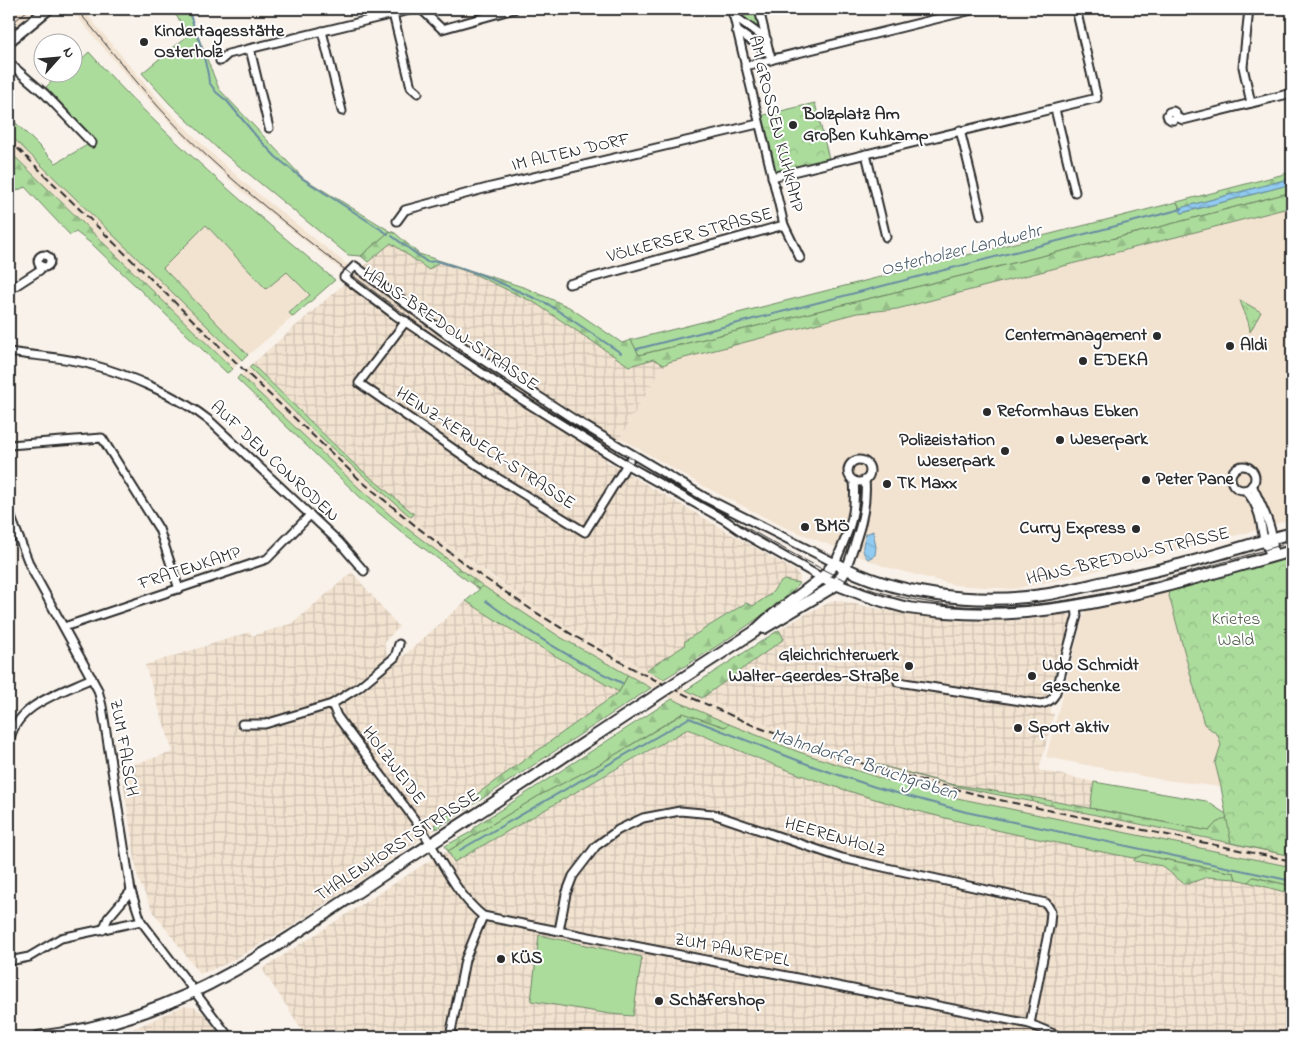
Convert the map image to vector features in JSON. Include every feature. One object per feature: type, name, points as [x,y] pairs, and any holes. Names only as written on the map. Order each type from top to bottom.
[{"type":"main road","points":[[9,41],[48,9]]},
{"type":"main road","name":"HANS-BREDOW-STRASSE","points":[[835,563],[882,582],[910,590],[959,598],[1018,598],[1057,592],[1186,564],[1292,533]]},
{"type":"main road","name":"HANS-BREDOW-STRASSE","points":[[822,578],[875,599],[905,607],[949,612],[1003,614],[1076,606],[1145,591],[1292,551]]},
{"type":"main road","name":"THALENHORSTSTRASSE","points":[[38,1037],[93,1027],[138,1014],[193,992],[230,974],[754,632],[822,578],[835,563]]},
{"type":"main road","points":[[836,585],[846,569]]},
{"type":"main road","name":"THALENHORSTSTRASSE","points":[[754,632],[771,625],[836,585]]},
{"type":"street","points":[[220,62],[228,54],[414,9]]},
{"type":"street","points":[[421,9],[442,29],[514,9]]},
{"type":"street","name":"AM GROSSEN KUHKAMP","points":[[759,9],[771,57]]},
{"type":"street","points":[[745,66],[771,57],[976,9]]},
{"type":"street","points":[[772,177],[1097,98],[1076,9]]},
{"type":"street","points":[[1249,9],[1243,67],[1251,103]]},
{"type":"street","name":"AM GROSSEN KUHKAMP","points":[[732,12],[767,40]]},
{"type":"street","name":"AM GROSSEN KUHKAMP","points":[[732,12],[784,226]]},
{"type":"street","points":[[394,14],[412,87],[418,93]]},
{"type":"street","name":"AM GROSSEN KUHKAMP","points":[[736,30],[771,57]]},
{"type":"street","points":[[322,31],[342,111]]},
{"type":"street","points":[[250,49],[269,128]]},
{"type":"street","points":[[9,63],[45,94],[92,143]]},
{"type":"street","points":[[1176,117],[1183,120],[1292,93]]},
{"type":"street","points":[[1055,109],[1075,192]]},
{"type":"street","name":"IM ALTEN DORF","points":[[398,222],[405,210],[491,187],[758,124]]},
{"type":"street","points":[[960,130],[981,215]]},
{"type":"street","points":[[866,154],[886,237]]},
{"type":"street","name":"VÖLKERSER STRASSE","points":[[569,284],[784,226],[800,258]]},
{"type":"street","points":[[9,290],[40,270],[41,266]]},
{"type":"street","name":"HANS-BREDOW-STRASSE","points":[[822,578],[748,536],[725,520],[627,465],[521,398],[344,278],[355,266],[472,353],[567,416],[738,515],[757,522],[835,563]]},
{"type":"street","name":"HEINZ-KERNECK-STRASSE","points":[[406,321],[359,383],[478,466],[585,532],[632,455]]},
{"type":"street","name":"AUF DEN CONRODEN","points":[[9,352],[87,363],[155,389],[194,408],[339,542],[364,571]]},
{"type":"street","points":[[9,445],[102,438],[160,528],[180,588]]},
{"type":"street","points":[[864,461],[869,465],[870,474],[865,480],[860,482],[854,481],[849,476],[847,470],[852,462],[864,461]]},
{"type":"street","points":[[1245,490],[1252,486],[1255,479],[1251,469],[1245,466],[1237,468],[1232,472],[1232,480],[1237,488],[1245,490],[1256,507],[1268,540],[1274,548],[1273,556]]},
{"type":"street","points":[[846,569],[860,528],[865,504],[865,480]]},
{"type":"street","points":[[835,563],[852,521],[855,506],[854,481]]},
{"type":"street","points":[[1252,486],[1263,507],[1268,540]]},
{"type":"street","name":"ZUM FALSCH","points":[[9,512],[30,566],[92,678],[102,706],[131,891],[141,921],[229,1037]]},
{"type":"street","name":"FRATENKAMP","points":[[64,626],[267,559],[310,515]]},
{"type":"street","points":[[898,682],[1046,704],[1056,692],[1078,616],[1076,606]]},
{"type":"street","points":[[242,724],[265,724],[332,704],[360,687],[395,656],[399,644]]},
{"type":"street","points":[[9,744],[10,734],[16,722],[34,706],[92,678]]},
{"type":"street","name":"HOLZWEIDE","points":[[332,704],[337,716],[431,844]]},
{"type":"street","name":"HEERENHOLZ","points":[[559,931],[566,894],[574,876],[596,846],[618,830],[643,818],[680,811],[713,814],[842,858],[1046,903],[1051,911],[1050,923],[1030,1024]]},
{"type":"street","points":[[431,844],[463,896],[483,916],[465,960],[450,1037]]},
{"type":"street","points":[[103,930],[108,918],[131,891]]},
{"type":"street","name":"ZUM PANREPEL","points":[[483,916],[1030,1024],[1061,1037]]},
{"type":"street","points":[[9,961],[29,957],[61,938],[141,921]]},
{"type":"shaded area","points":[[21,9],[36,9],[9,32],[9,19]]},
{"type":"shaded area","points":[[71,9],[82,9],[164,106],[209,151],[247,185],[354,270],[349,276],[242,191],[185,139],[132,82]]},
{"type":"shaded area","points":[[9,134],[242,360],[233,369],[9,151]]},
{"type":"shaded area","points":[[1292,207],[1292,519],[1246,533],[1066,578],[1013,589],[955,585],[886,567],[784,527],[707,488],[620,438],[664,365],[669,362],[857,313],[897,309]]},
{"type":"shaded area","points":[[207,225],[266,289],[287,272],[310,295],[289,313],[293,317],[248,355],[163,268]]},
{"type":"shaded area","points":[[391,243],[429,270],[439,262],[474,274],[535,303],[629,366],[654,359],[664,365],[606,461],[797,572],[800,577],[799,583],[784,580],[779,583],[771,594],[753,607],[745,603],[685,641],[684,646],[646,670],[572,630],[530,603],[411,517],[413,514],[351,461],[252,364]]},
{"type":"shaded area","points":[[249,367],[325,442],[431,533],[493,578],[572,630],[702,698],[850,757],[888,768],[959,787],[1292,856],[1292,867],[958,798],[883,779],[799,752],[703,714],[560,637],[510,606],[436,552],[359,488],[240,375]]},
{"type":"shaded area","points":[[352,572],[399,627],[384,644],[388,656],[354,683],[359,695],[466,601],[526,639],[619,692],[434,825],[436,829],[292,926],[226,964],[200,974],[154,913],[138,879],[121,768],[173,752],[145,665],[250,632],[252,636],[293,623]]},
{"type":"shaded area","points":[[1168,592],[1204,724],[1218,735],[1221,745],[1215,763],[1221,787],[1158,779],[1046,757],[1086,610]]},
{"type":"shaded area","points":[[835,600],[910,615],[966,621],[1023,620],[1069,615],[1071,621],[1049,694],[1051,713],[1054,714],[1039,770],[1094,782],[1090,808],[950,784],[850,757],[702,698],[784,639],[779,630],[809,612]]},
{"type":"shaded area","points":[[688,729],[757,759],[830,785],[953,820],[1135,858],[1135,861],[1162,866],[1188,884],[1207,877],[1236,879],[1292,894],[1292,1037],[307,1037],[262,969],[426,863],[448,851],[455,861]],"holes":[[[641,957],[633,1016],[610,1014],[551,1004]]]},
{"type":"shaded area","points":[[183,1006],[194,1007],[204,1014],[222,1037],[108,1037],[133,1029]]},
{"type":"green space","points":[[171,9],[187,9],[219,89],[303,178],[390,231],[361,256],[348,255],[217,148],[170,104],[142,73],[190,34]]},
{"type":"green space","points":[[735,9],[757,9],[763,34],[736,13]]},
{"type":"green space","points":[[89,52],[117,83],[177,142],[335,280],[293,317],[289,313],[310,295],[287,272],[266,289],[206,225],[163,268],[248,355],[242,360],[9,134],[9,116],[56,163],[96,140],[46,87],[51,82],[82,82],[82,59]]},
{"type":"green space","points":[[815,103],[829,159],[774,173],[760,116]]},
{"type":"green space","points":[[9,151],[233,369],[227,373],[93,245],[76,232],[70,235],[25,187],[9,194]]},
{"type":"green space","points":[[1292,172],[1292,178],[1180,208],[1177,202]]},
{"type":"green space","points":[[1292,184],[1292,192],[1152,229],[639,355],[631,340],[1177,202],[1182,213]]},
{"type":"green space","points":[[1292,192],[1292,207],[897,309],[857,313],[669,362],[664,365],[654,359],[629,366],[535,303],[474,274],[439,262],[429,270],[391,243],[368,262],[361,256],[390,231],[395,233],[419,254],[526,288],[569,307],[622,343],[631,340],[639,355],[1152,229]]},
{"type":"green space","points":[[1240,300],[1261,312],[1250,332],[1248,320]]},
{"type":"green space","points":[[252,364],[351,461],[414,514],[411,517],[325,442],[249,367]]},
{"type":"green space","points":[[240,375],[359,488],[396,520],[483,586],[479,589],[403,533],[362,499],[237,379]]},
{"type":"green space","name":"Krietes Wald","points":[[1292,557],[1292,856],[1231,843],[1215,763],[1221,745],[1218,735],[1204,724],[1168,592]]},
{"type":"green space","points":[[784,580],[799,583],[784,600],[728,639],[664,679],[646,670],[684,646],[685,641],[746,603],[753,606],[771,594],[779,583]]},
{"type":"green space","points":[[483,586],[560,637],[628,675],[619,692],[526,639],[466,601]]},
{"type":"green space","points":[[779,630],[784,639],[702,698],[686,690]]},
{"type":"green space","points":[[628,675],[651,688],[436,829],[434,825],[619,692]]},
{"type":"green space","points":[[672,699],[729,724],[725,727],[683,713],[598,765],[540,795],[448,851],[445,846],[471,832],[477,825]]},
{"type":"green space","points":[[684,713],[724,727],[729,724],[799,752],[883,779],[957,798],[1292,867],[1292,886],[1254,877],[1248,882],[1236,879],[1234,873],[1143,855],[1133,858],[1018,835],[905,808],[812,779],[758,759],[688,729],[454,862],[448,851],[540,795],[598,765]]},
{"type":"green space","points":[[875,764],[950,784],[1031,797],[1034,802],[959,787]]},
{"type":"green space","points":[[1094,782],[1206,801],[1226,814],[1255,813],[1216,823],[1209,831],[1090,808]]},
{"type":"green space","points":[[1031,797],[1209,831],[1216,823],[1226,818],[1292,856],[1034,802]]},
{"type":"green space","points":[[1143,855],[1234,873],[1236,879],[1207,877],[1188,884],[1183,883],[1162,866],[1134,861],[1135,858]]},
{"type":"green space","points":[[1253,877],[1292,886],[1292,894],[1248,882]]},
{"type":"green space","points":[[539,935],[642,957],[633,1016],[531,1001]]},
{"type":"water","points":[[1292,178],[1292,184],[1181,213],[1180,208]]},
{"type":"water","points":[[873,531],[876,547],[875,555],[868,559],[863,550],[863,544],[866,534]]},
{"type":"waterway","name":"Osterholzer Landwehr","points":[[188,9],[202,49],[209,82],[216,92],[227,101],[276,157],[303,179],[388,234]]},
{"type":"waterway","name":"Osterholzer Landwehr","points":[[637,349],[1182,209]]},
{"type":"waterway","name":"Osterholzer Landwehr","points":[[392,236],[427,262],[438,261],[482,275],[548,304],[621,353]]},
{"type":"waterway","points":[[486,601],[552,645],[622,683]]},
{"type":"waterway","name":"Mahndorfer Bruchgraben","points":[[460,850],[689,718],[815,767],[875,787],[966,812],[1292,881]]},
{"type":"tram line","points":[[9,26],[29,9]]},
{"type":"tram line","points":[[76,9],[149,97],[199,148],[269,210],[374,292],[464,356],[604,446],[777,545],[844,579],[888,594],[949,605],[992,607],[1036,604],[1123,589],[1292,542]]},
{"type":"railway","points":[[9,140],[250,376],[360,480],[474,571],[576,637],[641,673],[690,697],[757,727],[835,755],[890,772],[995,799],[1292,861]]},
{"type":"place","name":"Kindertagesstätte Osterholz","points":[[144,42]]},
{"type":"place","name":"Bolzplatz Am Großen Kuhkamp","points":[[793,125]]},
{"type":"place","name":"Centermanagement","points":[[1157,336]]},
{"type":"place","name":"Aldi","points":[[1230,346]]},
{"type":"place","name":"EDEKA","points":[[1083,361]]},
{"type":"place","name":"Reformhaus Ebken","points":[[987,412]]},
{"type":"place","name":"Weserpark","points":[[1060,440]]},
{"type":"place","name":"Polizeistation Weserpark","points":[[1005,451]]},
{"type":"place","name":"Peter Pane","points":[[1146,480]]},
{"type":"place","name":"TK Maxx","points":[[887,484]]},
{"type":"place","name":"BMÖ","points":[[805,527]]},
{"type":"place","name":"Curry Express","points":[[1136,529]]},
{"type":"place","name":"Gleichrichterwerk Walter-Geerdes-Straße","points":[[909,666]]},
{"type":"place","name":"Udo Schmidt Geschenke","points":[[1032,676]]},
{"type":"place","name":"Sport aktiv","points":[[1018,728]]},
{"type":"place","name":"KÜS","points":[[501,959]]},
{"type":"place","name":"Schäfershop","points":[[659,1001]]}]
